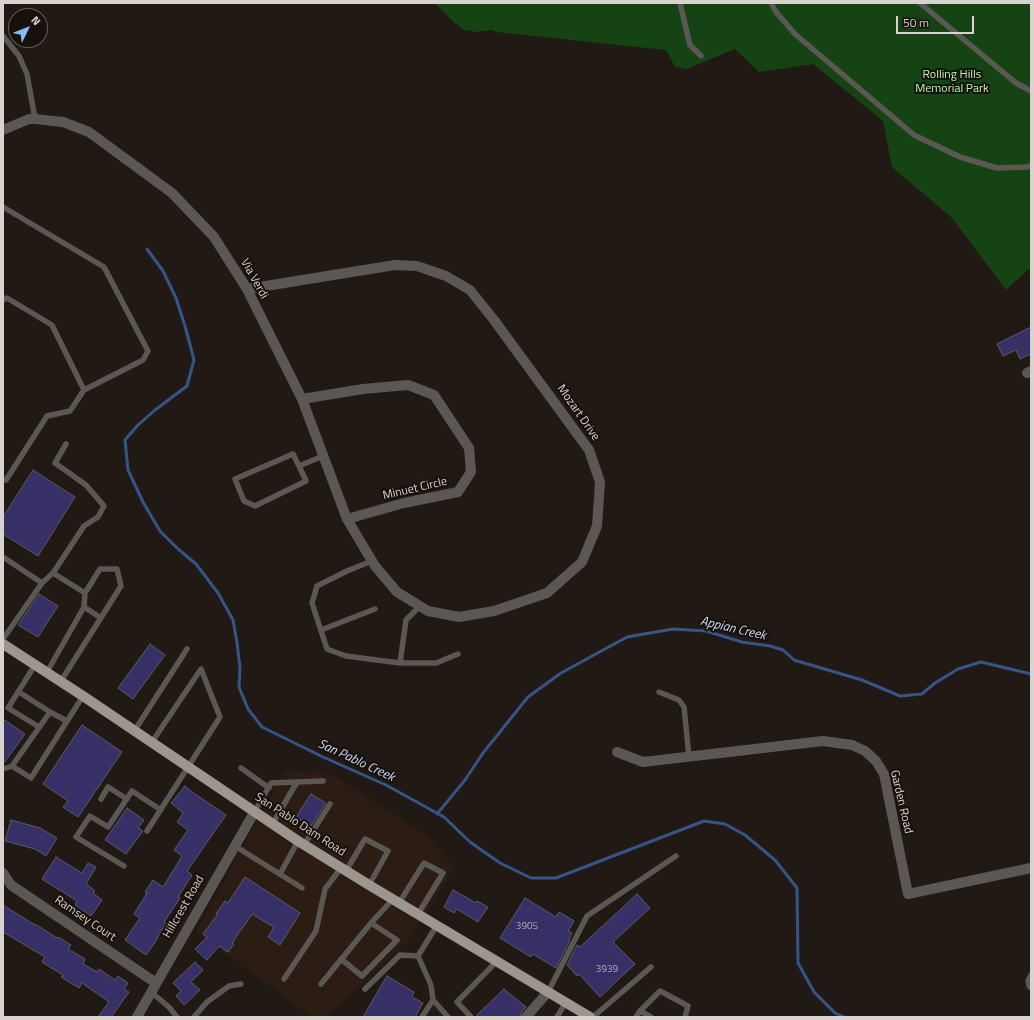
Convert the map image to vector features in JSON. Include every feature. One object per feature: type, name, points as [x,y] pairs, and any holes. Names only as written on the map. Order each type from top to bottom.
[{"type":"main road","name":"San Pablo Dam Road","points":[[3,644],[135,730],[301,843],[591,1017]]},
{"type":"street","name":"Via Verdi","points":[[3,130],[29,119],[35,119],[63,122],[89,132],[172,193],[214,237],[247,289],[302,400],[347,519],[374,564]]},
{"type":"street","name":"Mozart Drive","points":[[247,289],[395,265],[416,266],[446,276],[470,290],[490,314],[588,450],[600,482],[597,526],[582,562],[547,594],[494,612],[459,617],[428,611],[397,592],[374,564]]},
{"type":"street","name":"Minuet Circle","points":[[302,400],[363,390],[408,385],[434,395],[469,448],[471,472],[458,492],[404,503],[347,519]]},
{"type":"street","name":"Garden Road","points":[[618,752],[643,762],[689,758],[823,741],[852,745],[865,751],[876,761],[884,774],[908,894],[1031,868]]},
{"type":"street","name":"Hillcrest Road","points":[[137,1017],[255,811]]},
{"type":"street","name":"Ramsey Court","points":[[3,873],[11,885],[156,983]]},
{"type":"street","points":[[526,1017],[548,992]]},
{"type":"lane","points":[[680,3],[690,45],[701,56]]},
{"type":"lane","points":[[771,3],[776,12],[795,34],[914,135],[960,157],[997,168],[1031,166]]},
{"type":"lane","points":[[920,3],[1016,84],[1031,91]]},
{"type":"lane","points":[[3,36],[19,56],[28,74],[35,119]]},
{"type":"lane","points":[[3,207],[104,267],[148,351],[143,360],[84,390],[70,411],[47,416],[6,480],[3,480]]},
{"type":"lane","points":[[3,300],[7,298],[52,325],[84,390]]},
{"type":"lane","points":[[3,639],[42,583],[53,573],[84,526],[98,517],[104,506],[86,485],[54,463],[66,444]]},
{"type":"lane","points":[[293,454],[299,466],[306,481],[255,506],[244,502],[235,479],[293,454]]},
{"type":"lane","points":[[299,466],[323,456]]},
{"type":"lane","points":[[3,557],[42,583]]},
{"type":"lane","points":[[374,564],[347,571],[317,586],[312,603],[327,649],[346,656],[400,663],[436,664],[458,654]]},
{"type":"lane","points":[[47,672],[84,607],[85,593],[100,569],[117,569],[121,586],[61,681]]},
{"type":"lane","points":[[53,573],[85,593]]},
{"type":"lane","points":[[400,663],[406,620],[420,606]]},
{"type":"lane","points":[[84,607],[101,618]]},
{"type":"lane","points":[[321,630],[375,609]]},
{"type":"lane","points":[[135,730],[187,649]]},
{"type":"lane","points":[[36,665],[8,708],[39,727]]},
{"type":"lane","points":[[148,831],[220,717],[201,668],[152,742]]},
{"type":"lane","points":[[19,692],[67,721]]},
{"type":"lane","points":[[659,692],[679,700],[684,707],[689,758]]},
{"type":"lane","points":[[12,766],[31,778],[83,696]]},
{"type":"lane","points":[[3,770],[12,766],[50,712]]},
{"type":"lane","points":[[241,768],[269,788]]},
{"type":"lane","points":[[255,811],[271,783],[323,781]]},
{"type":"lane","points":[[272,823],[297,782]]},
{"type":"lane","points":[[101,799],[108,787],[127,799]]},
{"type":"lane","points":[[124,866],[76,837],[90,816],[108,827],[132,791],[161,810]]},
{"type":"lane","points":[[280,874],[330,804]]},
{"type":"lane","points":[[284,979],[316,931],[325,889],[343,869],[365,839],[388,851],[369,885]]},
{"type":"lane","points":[[235,846],[302,888]]},
{"type":"lane","points":[[548,992],[587,916],[676,856]]},
{"type":"lane","points":[[320,984],[371,922],[396,901],[424,863],[442,873],[418,914]]},
{"type":"lane","points":[[341,959],[362,976],[397,940],[371,922]]},
{"type":"lane","points":[[418,956],[437,925]]},
{"type":"lane","points":[[365,988],[400,955],[418,956]]},
{"type":"lane","points":[[418,956],[431,985],[433,1000],[448,1017]]},
{"type":"lane","points":[[471,1017],[457,1002],[496,961]]},
{"type":"lane","points":[[591,1017],[651,966]]},
{"type":"lane","points":[[1031,975],[1028,981],[1031,988]]},
{"type":"lane","points":[[194,1017],[207,1002],[229,986],[241,984]]},
{"type":"lane","points":[[636,1017],[660,991],[688,1006],[685,1017]]},
{"type":"lane","points":[[151,992],[169,1007],[177,1017]]},
{"type":"lane","points":[[422,1017],[433,1000]]},
{"type":"lane","points":[[557,1017],[566,1002]]},
{"type":"lane","points":[[640,1011],[651,1017]]},
{"type":"shaded area","points":[[285,770],[333,775],[431,838],[454,868],[408,941],[327,1017],[312,1017],[196,932]]},
{"type":"green space","name":"Rolling Hills Memorial Park","points":[[435,3],[1031,3],[1031,267],[1006,290],[952,218],[892,167],[883,121],[813,64],[759,72],[735,49],[687,69],[675,67],[666,50],[496,32],[492,30],[477,32],[464,30],[453,22]]},
{"type":"building","points":[[1031,327],[1031,354],[1020,359],[1016,350],[1003,356],[997,344]]},
{"type":"building","points":[[33,470],[75,497],[38,556],[3,534],[3,517]]},
{"type":"building","points":[[39,594],[58,606],[38,637],[18,625]]},
{"type":"building","points":[[150,644],[165,655],[133,699],[118,688]]},
{"type":"building","points":[[3,719],[25,734],[3,764]]},
{"type":"building","points":[[82,725],[122,752],[78,817],[63,807],[68,801],[43,784]]},
{"type":"building","points":[[185,786],[226,815],[187,871],[192,875],[178,897],[180,898],[164,922],[166,923],[158,938],[146,955],[125,940],[140,918],[134,914],[153,880],[163,887],[182,856],[174,850],[188,830],[177,822],[183,813],[171,803]]},
{"type":"building","points":[[311,794],[326,803],[311,826],[296,817]]},
{"type":"building","points":[[127,808],[144,820],[138,828],[143,831],[126,854],[105,840]]},
{"type":"building","points":[[11,820],[40,828],[57,838],[46,856],[35,849],[5,841]]},
{"type":"building","points":[[56,857],[82,873],[88,863],[96,867],[86,884],[95,891],[93,893],[102,900],[91,916],[75,905],[77,901],[42,879]]},
{"type":"building","points":[[245,877],[300,913],[280,945],[268,937],[274,927],[252,914],[232,943],[234,944],[228,952],[219,946],[207,960],[195,949],[207,937],[203,934],[225,901],[228,903]]},
{"type":"building","points":[[453,890],[476,903],[477,901],[488,907],[478,922],[457,909],[454,913],[444,907]]},
{"type":"building","points":[[637,894],[650,908],[613,942],[635,964],[600,997],[579,974],[577,976],[567,965],[577,945],[580,947]]},
{"type":"building","points":[[525,898],[556,917],[559,912],[574,921],[568,931],[572,933],[569,939],[570,940],[556,968],[533,954],[531,957],[500,938]]},
{"type":"building","points":[[3,905],[71,945],[68,949],[85,959],[83,964],[97,972],[99,969],[115,980],[118,976],[128,983],[124,989],[129,992],[111,1017],[98,1017],[109,1002],[82,983],[79,988],[61,977],[63,975],[42,962],[45,957],[3,932]]},
{"type":"building","points":[[195,962],[203,970],[191,982],[200,990],[184,1005],[176,996],[181,991],[173,983]]},
{"type":"building","points":[[387,976],[414,992],[412,997],[423,1003],[415,1017],[363,1017]]},
{"type":"building","points":[[504,989],[526,1007],[521,1013],[520,1017],[475,1017]]},
{"type":"waterway","name":"San Pablo Creek","points":[[147,249],[163,271],[176,298],[194,360],[187,386],[155,410],[138,425],[125,440],[128,470],[143,502],[160,531],[196,564],[218,593],[233,620],[240,668],[239,687],[248,709],[262,727],[323,757],[386,785],[444,817],[470,842],[500,863],[531,878],[556,878],[704,821],[725,824],[745,835],[775,860],[797,888],[798,963],[814,992],[835,1013],[844,1017]]},
{"type":"waterway","name":"Appian Creek","points":[[437,814],[465,780],[483,753],[528,697],[561,673],[627,637],[673,629],[706,631],[742,642],[770,646],[783,650],[794,660],[862,680],[900,696],[922,694],[935,683],[958,669],[981,662],[1031,674]]}]
